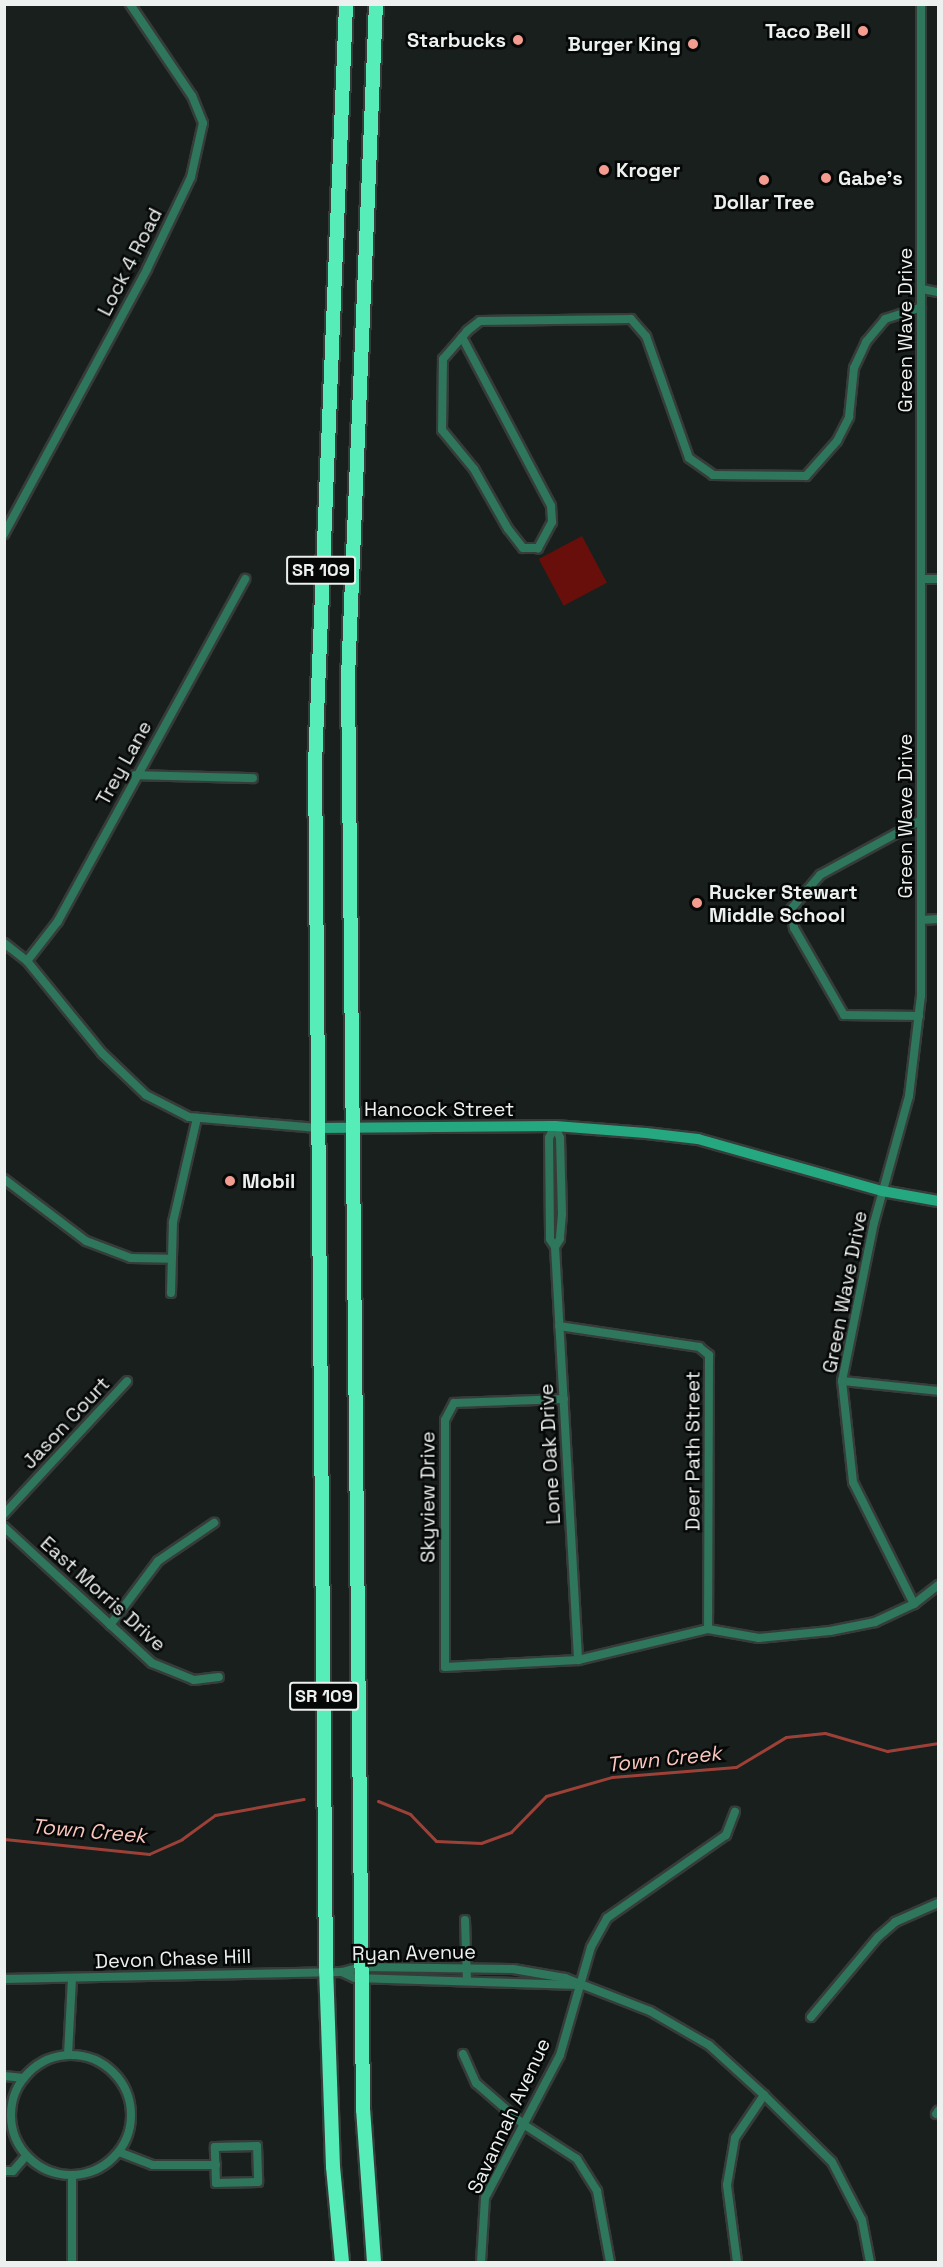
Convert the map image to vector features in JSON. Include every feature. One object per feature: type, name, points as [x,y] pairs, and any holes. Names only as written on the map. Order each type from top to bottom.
[{"type":"highway","name":"SR 109","points":[[342,2262],[332,2156],[326,1971],[318,1128],[317,656],[346,8]]},
{"type":"highway","name":"SR 109","points":[[374,2262],[366,2177],[361,1972],[348,677],[376,10]]},
{"type":"street","name":"Lock 4 Road","points":[[4,534],[147,269],[191,177],[202,123],[192,96],[130,4]]},
{"type":"street","name":"Green Wave Drive","points":[[914,1604],[853,1482],[842,1381],[882,1191],[909,1095],[919,1016],[921,920],[921,4]]},
{"type":"street","points":[[922,289],[935,292]]},
{"type":"street","points":[[462,337],[551,506],[552,522],[538,548],[523,548],[508,529],[474,468],[442,429],[442,359],[462,337],[480,321],[631,319],[646,336],[689,458],[713,475],[806,476],[837,441],[849,417],[854,368],[866,342],[885,319],[921,307]]},
{"type":"street","name":"Trey Lane","points":[[27,961],[58,921],[135,775],[245,579]]},
{"type":"street","points":[[921,579],[939,579]]},
{"type":"street","points":[[135,775],[253,778]]},
{"type":"street","points":[[919,1016],[844,1015],[794,928],[790,909],[820,875],[921,820]]},
{"type":"street","points":[[921,920],[939,920]]},
{"type":"street","name":"Hancock Street","points":[[4,943],[27,961],[102,1053],[146,1095],[197,1118],[318,1128],[555,1126],[698,1139],[882,1191],[939,1201]]},
{"type":"street","points":[[171,1293],[170,1259],[174,1213],[197,1118]]},
{"type":"street","name":"Lone Oak Drive","points":[[555,1126],[549,1138],[550,1239],[555,1247],[578,1660]]},
{"type":"street","name":"Lone Oak Drive","points":[[555,1126],[560,1138],[562,1214],[560,1239],[555,1247]]},
{"type":"street","points":[[4,1179],[86,1241],[131,1258],[170,1259]]},
{"type":"street","name":"Deer Path Street","points":[[559,1326],[699,1347],[709,1355],[708,1629]]},
{"type":"street","name":"Jason Court","points":[[4,1514],[127,1381]]},
{"type":"street","points":[[842,1381],[939,1391]]},
{"type":"street","name":"Skyview Drive","points":[[564,1399],[454,1403],[445,1420],[445,1667],[578,1660]]},
{"type":"street","points":[[111,1625],[158,1561],[214,1523]]},
{"type":"street","name":"East Morris Drive","points":[[4,1527],[152,1663],[176,1676],[194,1680],[219,1677]]},
{"type":"street","points":[[578,1660],[708,1629],[759,1638],[800,1635],[875,1622],[914,1604],[939,1586]]},
{"type":"street","name":"Savannah Avenue","points":[[481,2262],[485,2198],[560,2055],[578,1985],[591,1947],[607,1918],[726,1835],[735,1812]]},
{"type":"street","points":[[811,2017],[878,1937],[895,1922],[939,1903]]},
{"type":"street","points":[[465,1920],[467,1979]]},
{"type":"street","name":"Ryan Avenue","points":[[342,1972],[466,1967],[513,1969],[565,1978],[578,1985],[650,2011],[709,2045],[832,2162],[862,2220],[870,2262]]},
{"type":"street","name":"Devon Chase Hill","points":[[4,1979],[342,1972]]},
{"type":"street","name":"Ryan Avenue","points":[[361,1972],[578,1985]]},
{"type":"street","points":[[68,2055],[72,1979]]},
{"type":"street","points":[[68,2055],[92,2058],[110,2069],[126,2089],[131,2124],[119,2152],[100,2168],[72,2176],[41,2168],[26,2156],[11,2123],[13,2098],[24,2078],[31,2070],[68,2055]]},
{"type":"street","points":[[463,2055],[476,2083],[523,2124],[577,2159],[597,2192],[610,2262]]},
{"type":"street","points":[[4,2076],[24,2078]]},
{"type":"street","points":[[737,2262],[727,2185],[735,2138],[764,2095]]},
{"type":"street","points":[[257,2146],[258,2182],[216,2183],[216,2165],[215,2147],[257,2146]]},
{"type":"street","points":[[119,2152],[153,2165],[216,2165]]},
{"type":"street","points":[[4,2171],[13,2171],[26,2156]]},
{"type":"street","points":[[72,2176],[72,2262]]},
{"type":"shaded area","points":[[582,536],[607,583],[564,606],[539,559]]},
{"type":"waterway","name":"Town Creek","points":[[378,1801],[410,1814],[436,1841],[481,1843],[511,1832],[546,1796],[612,1777],[736,1767],[786,1737],[825,1733],[887,1751],[938,1743]]},
{"type":"waterway","name":"Town Creek","points":[[4,1839],[149,1854],[182,1839],[215,1815],[304,1799]]},
{"type":"place","name":"Taco Bell","points":[[863,31]]},
{"type":"place","name":"Starbucks","points":[[518,40]]},
{"type":"place","name":"Burger King","points":[[693,44]]},
{"type":"place","name":"Kroger","points":[[604,170]]},
{"type":"place","name":"Gabe's","points":[[826,178]]},
{"type":"place","name":"Dollar Tree","points":[[764,180]]},
{"type":"place","name":"Rucker Stewart Middle School","points":[[697,903]]},
{"type":"place","name":"Mobil","points":[[230,1181]]}]
